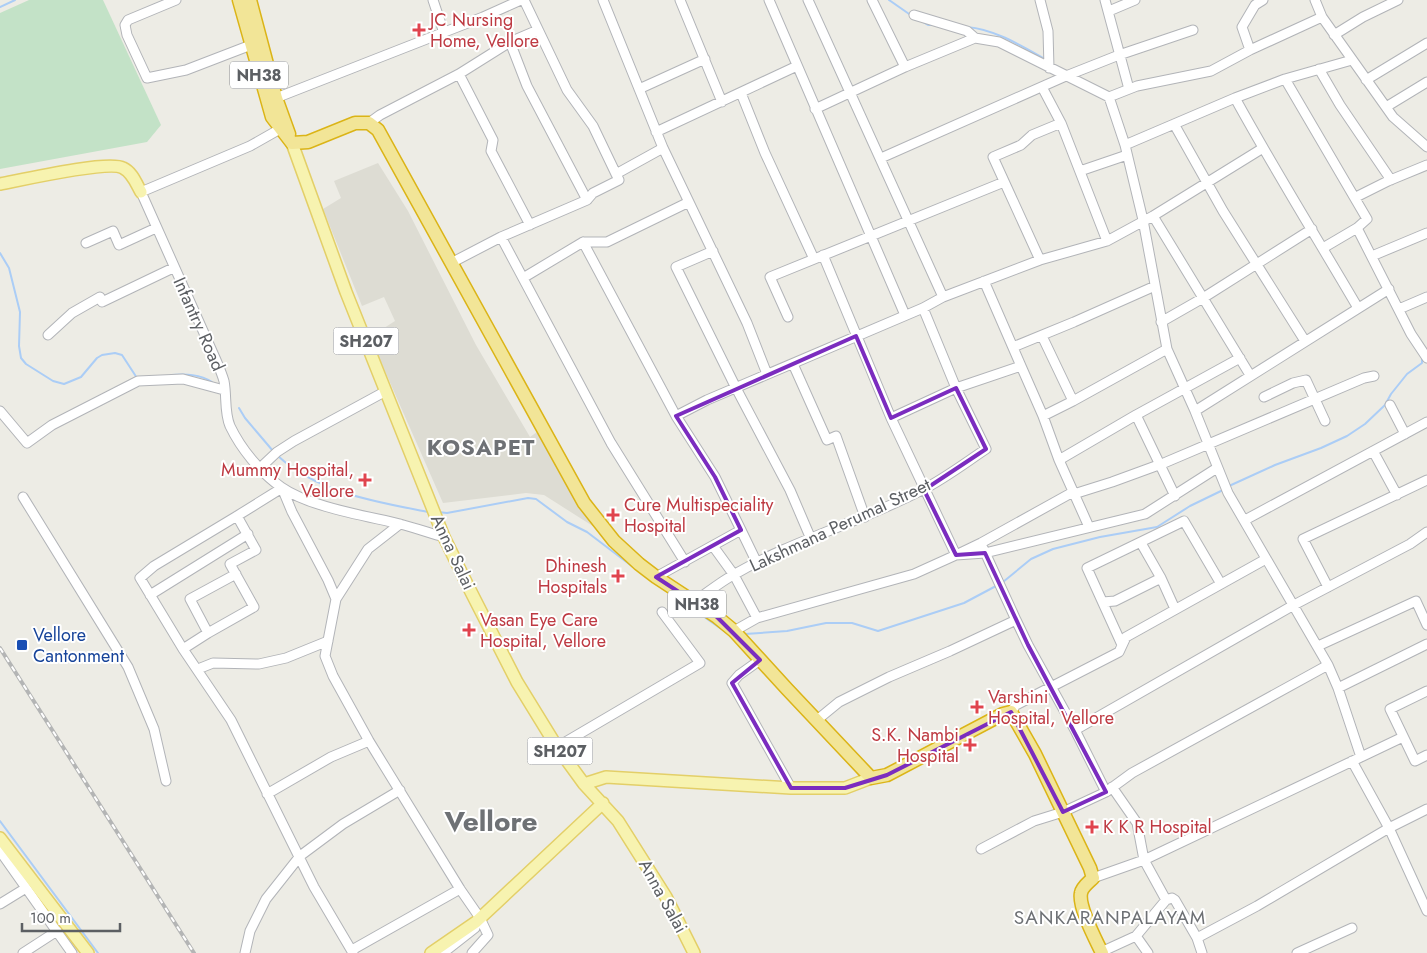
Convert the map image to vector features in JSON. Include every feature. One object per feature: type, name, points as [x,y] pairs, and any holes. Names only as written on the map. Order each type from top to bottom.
[{"type":"highway","name":"Anna Salai","points":[[239,0],[250,45],[272,117],[292,143]]},
{"type":"highway","name":"Anna Salai","points":[[250,0],[276,98],[292,143]]},
{"type":"highway","points":[[292,143],[308,142],[355,123],[370,123]]},
{"type":"highway","name":"NH38","points":[[370,123],[378,130],[584,503],[614,541],[639,564],[717,617],[734,631],[871,778]]},
{"type":"highway","points":[[871,778],[887,775],[1003,714],[1011,712],[1031,746],[1090,868],[1093,878],[1085,886],[1081,894],[1084,913],[1101,953]]},
{"type":"main road","name":"Anna Salai","points":[[292,143],[346,292],[444,537],[516,682],[557,747],[584,784],[618,820],[666,897],[694,953]]},
{"type":"main road","name":"Infantry Road","points":[[0,184],[100,166],[122,167],[132,175],[141,192]]},
{"type":"main road","points":[[584,784],[606,778],[791,788],[845,788],[871,778]]},
{"type":"main road","points":[[431,953],[471,926],[603,803]]},
{"type":"main road","points":[[0,838],[88,953]]},
{"type":"street","points":[[176,0],[128,20],[125,25],[127,35],[147,78],[186,70],[250,45]]},
{"type":"street","points":[[433,0],[444,33]]},
{"type":"street","points":[[276,98],[444,33],[522,0],[567,90],[592,126],[619,180],[592,194],[586,200],[451,263]]},
{"type":"street","points":[[603,0],[663,148],[748,323],[767,374]]},
{"type":"street","points":[[680,0],[722,102]]},
{"type":"street","points":[[769,0],[905,315]]},
{"type":"street","points":[[808,0],[852,93],[943,297]]},
{"type":"street","points":[[872,0],[905,67]]},
{"type":"street","points":[[1040,0],[1048,31],[1049,68]]},
{"type":"street","points":[[1105,0],[1129,89]]},
{"type":"street","points":[[1108,11],[1135,0]]},
{"type":"street","points":[[1315,0],[1322,17],[1393,117],[1427,147]]},
{"type":"street","points":[[1334,35],[1363,17],[1398,0]]},
{"type":"street","points":[[1250,50],[1242,27],[1259,1]]},
{"type":"street","points":[[914,15],[967,31],[975,38],[999,42],[1109,97],[1126,150],[1143,220],[1166,349],[1195,411],[1228,493],[1328,666],[1338,688],[1361,757]]},
{"type":"street","points":[[1109,97],[1137,86],[1211,71],[1250,50],[1322,17]]},
{"type":"street","points":[[370,123],[380,114],[459,74],[510,42],[538,30]]},
{"type":"street","points":[[881,158],[1066,76],[1119,55],[1193,30]]},
{"type":"street","points":[[815,109],[905,67],[975,38]]},
{"type":"street","points":[[510,42],[527,86],[586,200]]},
{"type":"street","points":[[1366,80],[1427,44]]},
{"type":"street","points":[[638,89],[704,59]]},
{"type":"street","points":[[1080,171],[1126,150],[1174,124],[1235,98],[1285,79],[1352,60]]},
{"type":"street","points":[[656,132],[797,66]]},
{"type":"street","points":[[1319,69],[1391,180]]},
{"type":"street","points":[[459,74],[493,140],[491,151],[530,225]]},
{"type":"street","points":[[1285,79],[1367,219],[1356,228],[1322,248]]},
{"type":"street","points":[[1386,107],[1427,82]]},
{"type":"street","points":[[1042,87],[1061,123],[1107,241]]},
{"type":"street","points":[[741,93],[766,153],[856,336],[891,418],[956,555]]},
{"type":"street","points":[[1235,98],[1358,308]]},
{"type":"street","points":[[1040,260],[993,157],[1021,145],[1032,135],[1061,123]]},
{"type":"street","points":[[1174,124],[1223,211],[1305,341]]},
{"type":"street","points":[[141,192],[250,146],[280,129]]},
{"type":"street","points":[[616,174],[663,148]]},
{"type":"street","points":[[676,416],[706,400],[923,308],[943,297],[1040,260],[1107,241],[1153,216],[1263,148]]},
{"type":"street","points":[[1356,198],[1391,180],[1427,165]]},
{"type":"street","points":[[788,317],[770,277],[1004,182]]},
{"type":"street","name":"Infantry Road","points":[[141,192],[224,381],[229,424],[240,445],[260,468],[282,488],[308,500],[444,537]]},
{"type":"street","points":[[523,278],[583,242],[607,242],[689,202]]},
{"type":"street","points":[[1153,216],[1250,376]]},
{"type":"street","points":[[86,243],[112,231],[119,245],[156,228]]},
{"type":"street","points":[[1356,228],[1426,357]]},
{"type":"street","points":[[1161,322],[1203,298],[1312,229]]},
{"type":"street","points":[[1372,256],[1427,233]]},
{"type":"street","points":[[502,238],[611,443],[685,562]]},
{"type":"street","points":[[583,242],[676,416],[715,477],[757,563]]},
{"type":"street","points":[[713,251],[676,268],[790,490],[811,539]]},
{"type":"street","points":[[48,335],[72,313],[100,297],[102,302],[174,268]]},
{"type":"street","points":[[984,281],[1089,527]]},
{"type":"street","points":[[1013,347],[1154,286]]},
{"type":"street","points":[[1195,411],[1389,289]]},
{"type":"street","points":[[1399,309],[1427,297]]},
{"type":"street","points":[[923,308],[956,388]]},
{"type":"street","points":[[1042,336],[1073,401]]},
{"type":"street","points":[[1043,416],[1166,349]]},
{"type":"street","points":[[1059,460],[1240,358]]},
{"type":"street","points":[[793,364],[827,440],[836,436],[865,517]]},
{"type":"street","points":[[891,418],[956,388],[1021,366]]},
{"type":"street","points":[[734,631],[757,618],[914,574],[981,543],[1073,492],[1076,493],[1112,482],[1159,464],[1364,378],[1374,376]]},
{"type":"street","points":[[0,410],[28,443],[52,425],[138,381],[183,378],[224,390]]},
{"type":"street","points":[[1264,397],[1292,383],[1306,380],[1326,421]]},
{"type":"street","name":"Lakshmana Perumal Street","points":[[694,602],[734,575],[757,563],[924,490],[986,449],[956,388]]},
{"type":"street","points":[[260,468],[277,452],[294,441],[386,391]]},
{"type":"street","points":[[1390,405],[1405,434]]},
{"type":"street","points":[[1136,415],[1174,496]]},
{"type":"street","points":[[1245,520],[1427,422]]},
{"type":"street","points":[[1374,451],[1397,495]]},
{"type":"street","points":[[956,555],[985,553],[1145,514],[1217,468]]},
{"type":"street","points":[[1328,587],[1303,540],[1427,480]]},
{"type":"street","points":[[336,599],[292,512],[282,488],[154,566],[140,578],[183,649],[231,720],[314,887],[353,952],[460,889]]},
{"type":"street","points":[[23,497],[128,667],[154,729],[166,782]]},
{"type":"street","points":[[183,649],[254,608],[230,564],[256,550],[237,516]]},
{"type":"street","points":[[1122,645],[1087,568],[1184,521],[1221,584]]},
{"type":"street","points":[[400,524],[368,549],[336,599],[325,656],[333,676],[369,741],[460,889],[480,918],[488,935],[472,953]]},
{"type":"street","points":[[656,577],[741,530]]},
{"type":"street","points":[[1075,730],[1292,606],[1410,544],[1427,532]]},
{"type":"street","points":[[150,594],[248,534]]},
{"type":"street","points":[[981,543],[1028,645],[1075,730],[1109,789],[1137,823],[1144,860],[1166,900]]},
{"type":"street","points":[[1141,543],[1161,578],[1175,609]]},
{"type":"street","points":[[713,546],[734,575],[757,618]]},
{"type":"street","points":[[1011,712],[1016,706],[1051,686],[1119,652],[1126,637],[1266,559]]},
{"type":"street","points":[[208,633],[190,599],[236,574]]},
{"type":"street","points":[[1103,602],[1115,601],[1161,578]]},
{"type":"street","points":[[1318,646],[1416,601],[1427,625]]},
{"type":"street","points":[[557,747],[700,662],[662,612]]},
{"type":"street","points":[[817,720],[839,702],[889,677],[1016,620]]},
{"type":"street","points":[[198,669],[213,663],[258,664],[286,658],[328,641]]},
{"type":"street","points":[[1338,688],[1427,644]]},
{"type":"street","points":[[760,660],[732,683],[791,788]]},
{"type":"street","points":[[981,849],[1034,821],[1063,812],[1109,789],[1132,773],[1328,666]]},
{"type":"street","points":[[1427,691],[1390,709],[1415,761],[1427,755]]},
{"type":"street","points":[[1093,878],[1144,860],[1403,737]]},
{"type":"street","points":[[267,794],[331,757],[369,741]]},
{"type":"street","points":[[1352,761],[1389,828],[1427,911]]},
{"type":"street","points":[[245,953],[250,931],[266,899],[300,856],[343,824],[400,790]]},
{"type":"street","points":[[1197,938],[1257,906],[1389,828],[1427,809]]},
{"type":"street","points":[[0,851],[72,953]]},
{"type":"street","points":[[0,904],[26,888]]},
{"type":"street","points":[[1101,953],[1136,936],[1166,900],[1172,898],[1197,938],[1202,953]]},
{"type":"street","points":[[443,953],[479,925],[480,918]]},
{"type":"street","points":[[1297,953],[1352,928]]},
{"type":"street","points":[[23,953],[57,931]]},
{"type":"street","points":[[1136,936],[1148,953]]},
{"type":"highlighted area","points":[[856,336],[891,418],[956,388],[986,449],[924,490],[956,555],[985,553],[1028,645],[1106,792],[1063,812],[1011,712],[887,775],[845,788],[791,788],[732,683],[760,660],[717,617],[656,577],[741,530],[715,477],[676,416]]},
{"type":"shaded area","points":[[378,163],[408,211],[476,345],[530,437],[537,432],[566,485],[599,530],[544,495],[526,493],[443,503],[370,337],[395,321],[384,297],[362,306],[323,209],[341,198],[334,181]]},
{"type":"green space","points":[[29,0],[103,0],[161,125],[147,142],[0,169],[0,13]]},
{"type":"waterway","points":[[0,7],[15,0]]},
{"type":"waterway","points":[[889,0],[912,16]]},
{"type":"waterway","points":[[923,22],[928,25],[935,25]]},
{"type":"waterway","points":[[967,27],[977,28],[997,35],[1045,59]]},
{"type":"waterway","points":[[0,253],[9,268],[20,312],[19,346],[21,358],[26,364],[53,381],[64,384],[81,377],[97,358],[102,355],[115,353],[122,355],[137,378]]},
{"type":"waterway","points":[[1229,486],[1275,465],[1321,448],[1347,436],[1365,424],[1385,405],[1407,374],[1422,363],[1422,357]]},
{"type":"waterway","points":[[171,375],[193,375],[203,377],[212,382]]},
{"type":"waterway","points":[[239,408],[273,451]]},
{"type":"waterway","points":[[278,456],[294,469],[330,487],[369,500],[428,512]]},
{"type":"waterway","points":[[1003,582],[1031,559],[1053,549],[1100,537],[1157,527],[1190,506],[1223,490]]},
{"type":"waterway","points":[[438,512],[447,513],[528,498],[536,499],[567,522],[587,532],[633,567]]},
{"type":"waterway","points":[[745,634],[787,631],[826,623],[852,623],[878,631],[964,603],[996,586]]},
{"type":"waterway","points":[[700,614],[727,633]]},
{"type":"waterway","points":[[0,821],[98,953]]},
{"type":"railway","points":[[0,648],[194,953]]},
{"type":"place","name":"JC Nursing Home, Vellore","points":[[419,30]]},
{"type":"place","name":"Mummy Hospital, Vellore","points":[[365,480]]},
{"type":"place","name":"Cure Multispeciality Hospital","points":[[613,515]]},
{"type":"place","name":"Dhinesh Hospitals","points":[[618,576]]},
{"type":"place","name":"Vasan Eye Care Hospital, Vellore","points":[[469,630]]},
{"type":"place","name":"Vellore Cantonment","points":[[22,645]]},
{"type":"place","name":"Varshini Hospital, Vellore","points":[[977,707]]},
{"type":"place","name":"S.K. Nambi Hospital","points":[[970,745]]},
{"type":"place","name":"K K R Hospital","points":[[1092,827]]},
{"type":"district","name":"KOSAPET","points":[[481,447]]},
{"type":"district","name":"Vellore","points":[[491,821]]},
{"type":"district","name":"SANKARANPALAYAM","points":[[1110,917]]}]
